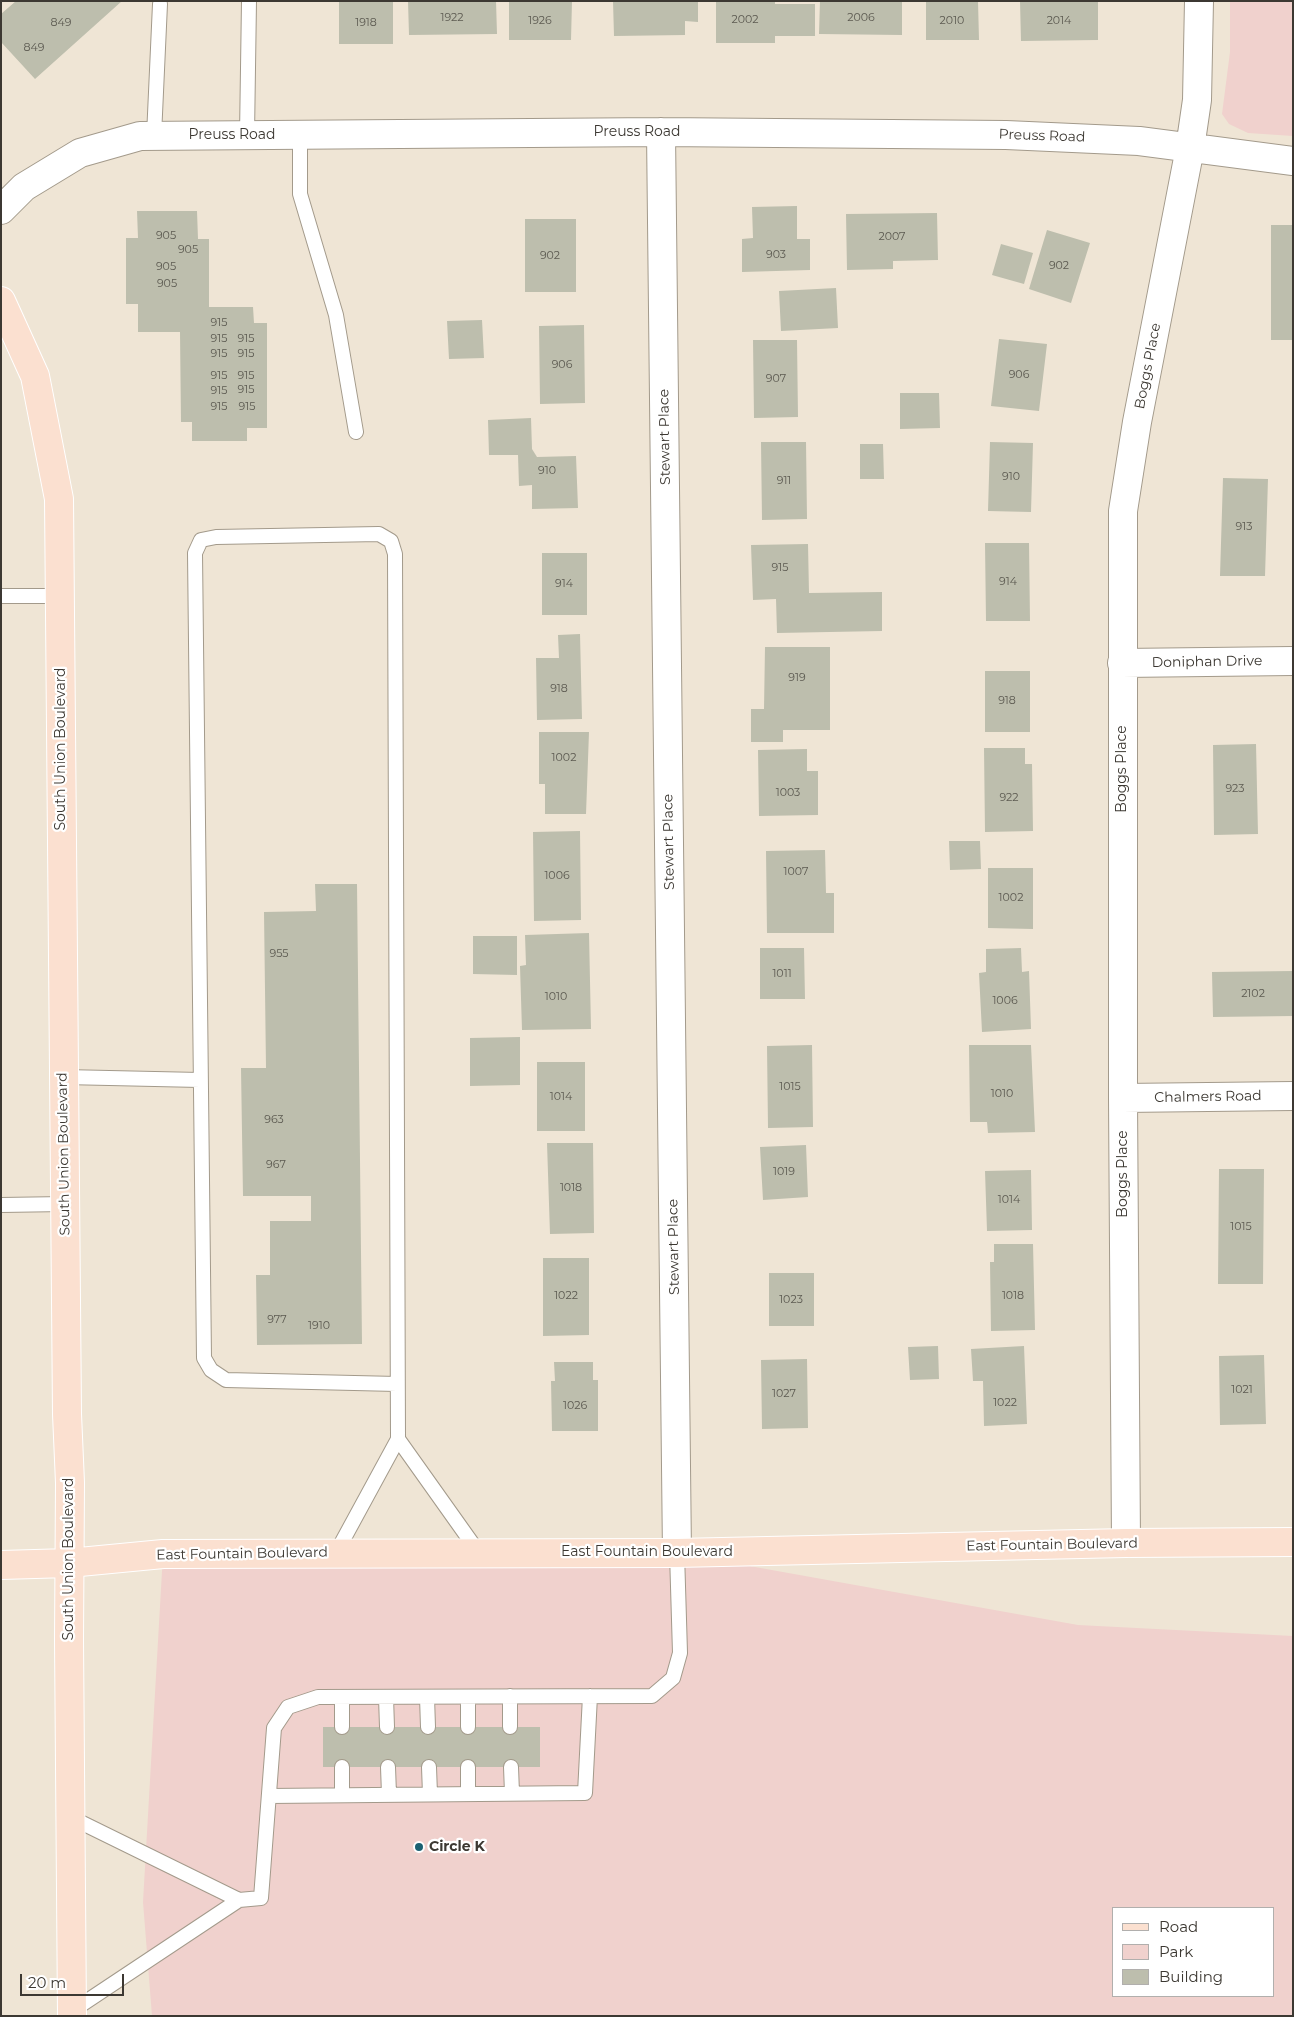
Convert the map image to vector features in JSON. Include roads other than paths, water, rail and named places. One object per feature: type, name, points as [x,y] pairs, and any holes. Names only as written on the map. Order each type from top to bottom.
[{"type":"main road","name":"South Union Boulevard","points":[[1,301],[35,376],[59,499],[67,1414],[70,1483],[72,2013]]},
{"type":"main road","name":"East Fountain Boulevard","points":[[1,1565],[69,1563],[163,1554],[677,1553],[1126,1543],[1293,1542]]},
{"type":"street","name":"Boggs Place","points":[[1126,1543],[1122,1098],[1122,511],[1137,422],[1190,148],[1196,100],[1199,1]]},
{"type":"street","name":"Preuss Road","points":[[1,210],[24,187],[80,153],[140,136],[661,132],[1006,134],[1139,141],[1293,160]]},
{"type":"street","name":"Stewart Place","points":[[661,132],[677,1553]]},
{"type":"street","name":"Doniphan Drive","points":[[1122,663],[1293,661]]},
{"type":"street","name":"Chalmers Road","points":[[1122,1098],[1293,1096]]},
{"type":"lane","points":[[247,135],[249,1]]},
{"type":"lane","points":[[154,136],[160,4]]},
{"type":"lane","points":[[300,135],[300,194],[336,315],[356,432]]},
{"type":"lane","points":[[336,1554],[398,1439],[395,554],[391,541],[380,534],[216,536],[201,540],[195,553],[204,1358],[211,1370],[226,1380],[397,1384]]},
{"type":"lane","points":[[1,596],[60,596]]},
{"type":"lane","points":[[64,1077],[200,1080]]},
{"type":"lane","points":[[1,1205],[65,1204]]},
{"type":"lane","points":[[398,1439],[479,1553]]},
{"type":"lane","points":[[72,2013],[240,1900],[261,1898],[274,1728],[288,1707],[318,1697],[652,1696],[673,1678],[680,1653],[677,1553]]},
{"type":"lane","points":[[510,1696],[510,1727]]},
{"type":"lane","points":[[269,1796],[585,1793],[590,1696]]},
{"type":"lane","points":[[342,1697],[342,1727]]},
{"type":"lane","points":[[386,1697],[387,1727]]},
{"type":"lane","points":[[428,1697],[428,1727]]},
{"type":"lane","points":[[468,1697],[468,1727]]},
{"type":"lane","points":[[342,1767],[342,1795]]},
{"type":"lane","points":[[388,1767],[389,1794]]},
{"type":"lane","points":[[429,1767],[430,1794]]},
{"type":"lane","points":[[468,1767],[468,1794]]},
{"type":"lane","points":[[511,1767],[512,1793]]},
{"type":"lane","points":[[70,1817],[240,1900]]},
{"type":"place","name":"Circle K","points":[[419,1847]]}]
